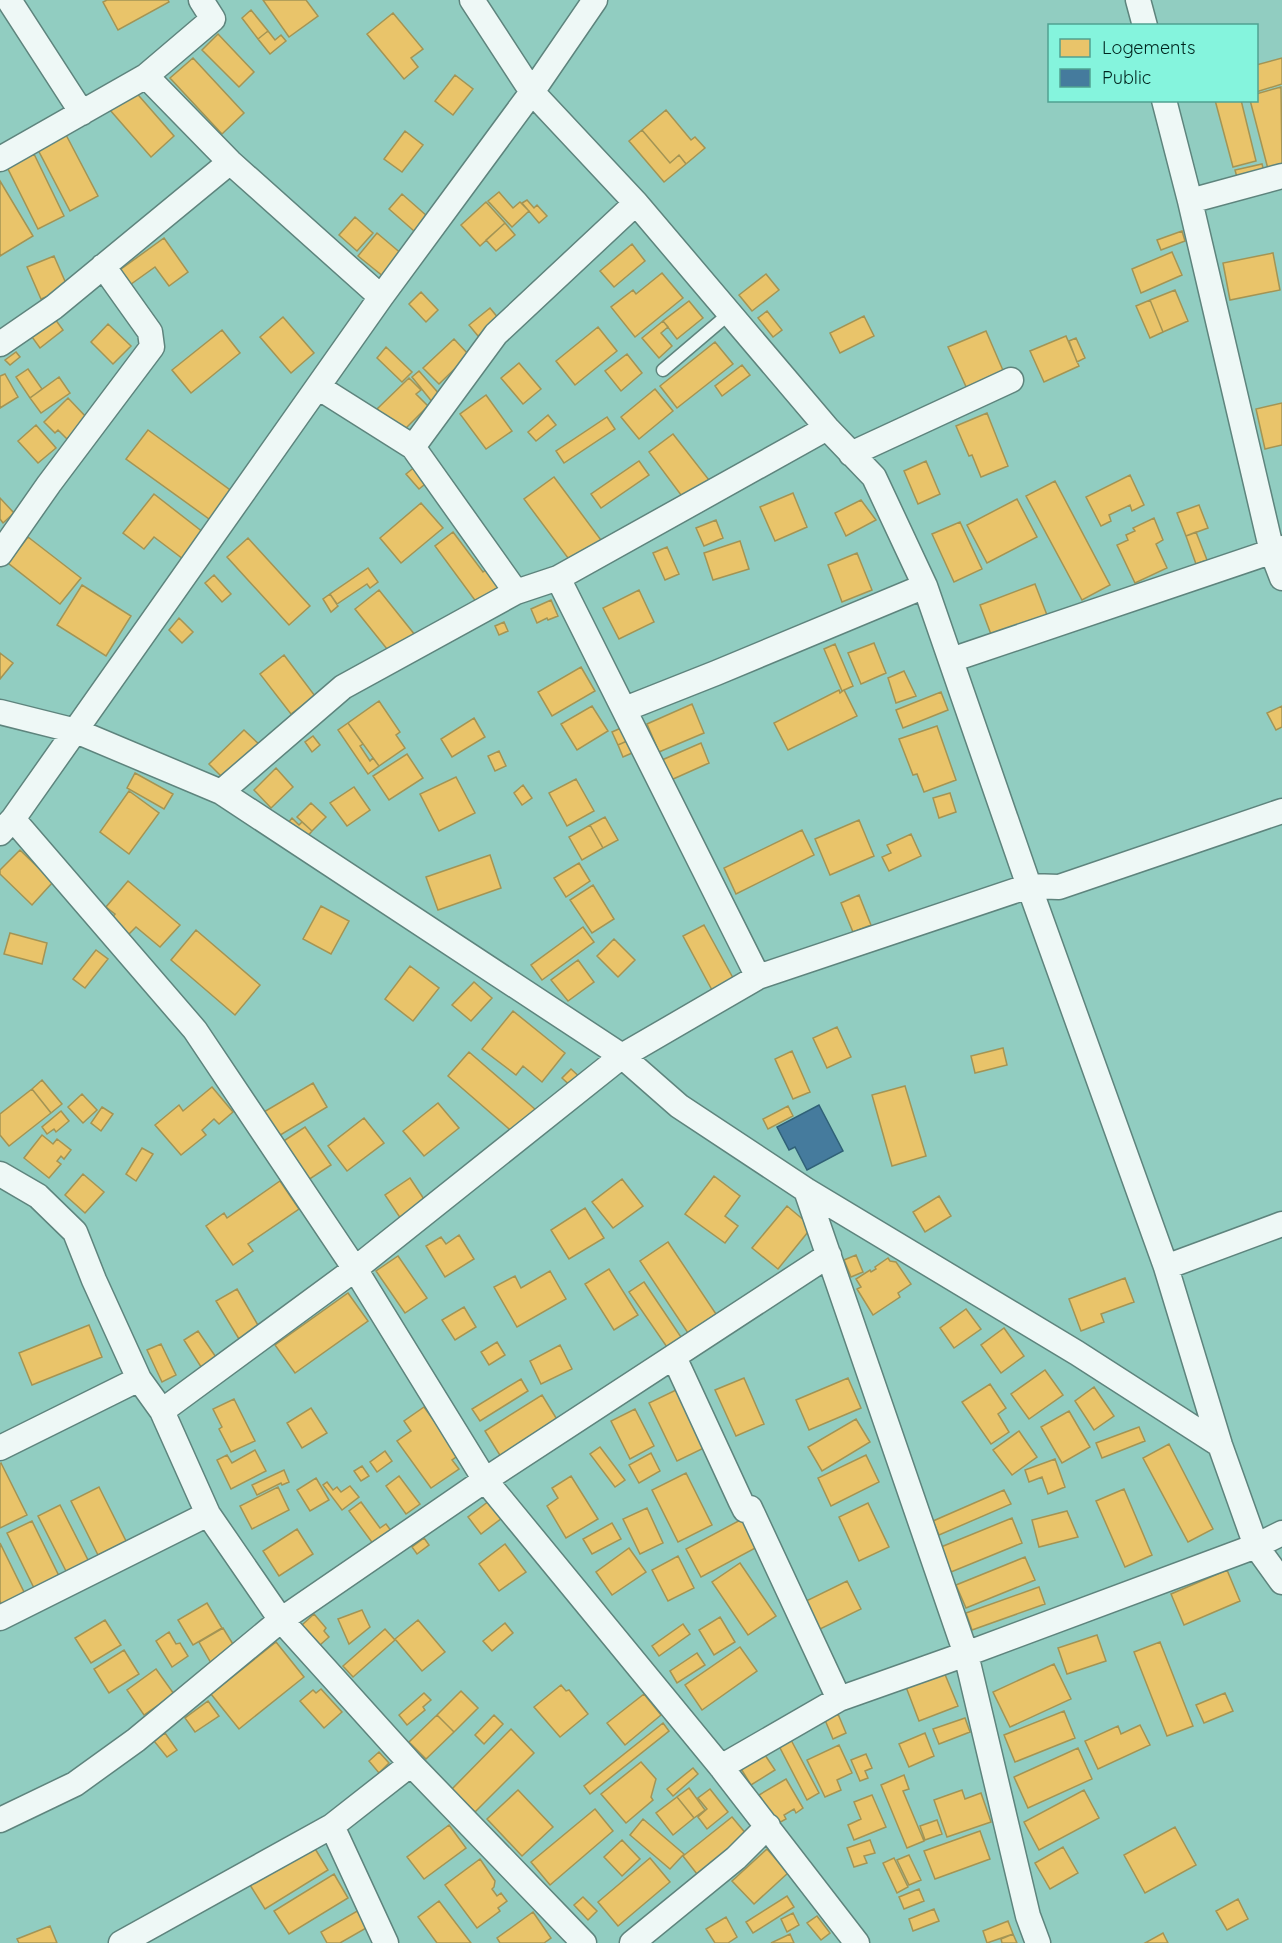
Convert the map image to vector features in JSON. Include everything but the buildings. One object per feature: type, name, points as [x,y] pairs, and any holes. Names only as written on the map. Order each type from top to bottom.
[{"type":"street","points":[[9,0],[82,113]]},
{"type":"street","points":[[0,159],[146,76],[213,19],[201,0]]},
{"type":"street","points":[[472,0],[532,92],[636,203],[827,428],[874,477],[925,586],[1029,886],[1166,1267],[1220,1445],[1256,1546],[1282,1582]]},
{"type":"street","points":[[595,0],[532,92],[381,297],[7,826],[195,1029],[355,1269],[485,1480],[721,1767],[857,1943]]},
{"type":"street","points":[[1138,0],[1144,24]]},
{"type":"street","points":[[146,76],[230,162],[381,297]]},
{"type":"street","points":[[1165,102],[1277,550],[1282,578]]},
{"type":"street","points":[[0,344],[54,307],[230,162]]},
{"type":"street","points":[[1190,201],[1282,176]]},
{"type":"street","points":[[413,447],[496,334],[636,203]]},
{"type":"street","points":[[0,554],[49,484],[152,347],[150,332],[103,266]]},
{"type":"street","points":[[851,454],[1011,380]]},
{"type":"street","points":[[318,387],[413,447],[516,592]]},
{"type":"street","points":[[221,792],[343,687],[516,592],[558,578],[827,428]]},
{"type":"street","points":[[951,660],[1277,550]]},
{"type":"street","points":[[558,578],[758,977]]},
{"type":"street","points":[[625,709],[925,586]]},
{"type":"street","points":[[0,712],[76,731],[221,792],[622,1056],[679,1106],[806,1190],[1077,1353],[1220,1445]]},
{"type":"street","points":[[162,1411],[355,1269],[622,1056],[758,977],[1029,886],[1059,886],[1282,811]]},
{"type":"street","points":[[0,1174],[38,1196],[75,1232],[139,1379],[162,1411],[208,1514],[281,1620],[411,1764],[584,1943]]},
{"type":"street","points":[[806,1190],[966,1654],[1028,1916],[1038,1943]]},
{"type":"street","points":[[1166,1267],[1282,1224]]},
{"type":"street","points":[[0,1820],[75,1784],[136,1740],[281,1620],[485,1480],[829,1255]]},
{"type":"street","points":[[674,1356],[741,1502],[745,1510],[750,1508],[838,1699]]},
{"type":"street","points":[[0,1448],[139,1379]]},
{"type":"street","points":[[0,1618],[208,1514]]},
{"type":"street","points":[[721,1767],[838,1699],[1256,1546],[1282,1533]]},
{"type":"street","points":[[121,1943],[332,1826],[411,1764]]},
{"type":"street","points":[[332,1826],[386,1943]]},
{"type":"street","points":[[632,1943],[736,1858],[768,1826]]},
{"type":"lane","points":[[663,370],[730,313]]}]
